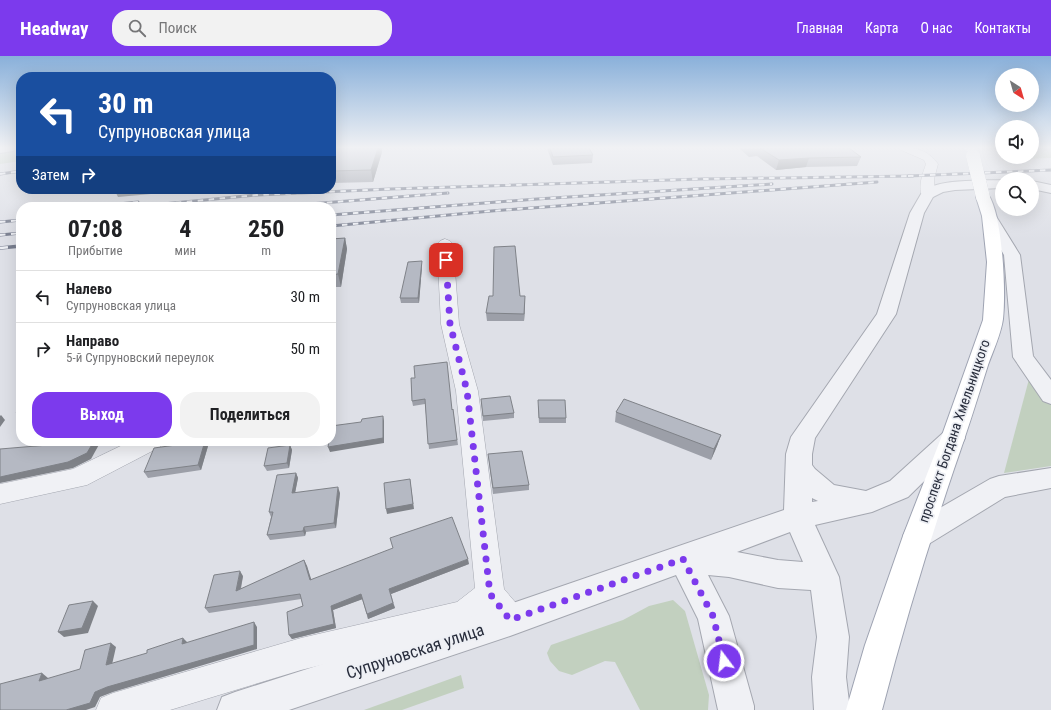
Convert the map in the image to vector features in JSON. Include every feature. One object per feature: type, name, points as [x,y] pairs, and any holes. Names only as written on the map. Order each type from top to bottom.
[{"type":"main road","name":"проспект Богдана Хмельницкого","points":[[864,710],[882,645],[917,536],[954,438],[993,320],[995,262],[989,216],[982,197],[978,179]]},
{"type":"street","points":[[832,710],[829,677],[833,637],[824,577],[798,517],[799,454],[803,437],[886,314],[917,213],[928,194],[928,179]]},
{"type":"street","points":[[928,194],[940,189],[955,186],[995,184]]},
{"type":"street","points":[[1039,186],[1051,189]]},
{"type":"street","points":[[989,216],[1012,255],[1023,357],[1051,396]]},
{"type":"street","points":[[445,244],[450,324],[467,391],[490,594],[510,620]]},
{"type":"street","name":"Супруновская улица","points":[[235,710],[510,620],[798,517],[872,501],[899,488],[954,438]]},
{"type":"street","points":[[0,494],[78,478],[142,446]]},
{"type":"street","points":[[799,468],[812,483],[821,490],[838,498],[872,501]]},
{"type":"street","points":[[917,536],[999,487],[1048,481]]},
{"type":"street","points":[[683,559],[729,564],[778,574],[824,577]]},
{"type":"street","points":[[683,559],[713,616],[736,710]]},
{"type":"street","points":[[112,710],[301,654],[464,615],[490,594]]},
{"type":"green space","points":[[1029,379],[1051,404],[1051,466],[1004,473]]},
{"type":"green space","points":[[673,600],[685,611],[709,695],[708,710],[640,710],[615,662],[605,661],[572,675],[559,671],[550,661],[547,653],[551,645],[623,620],[649,606]]},
{"type":"green space","points":[[461,675],[464,688],[402,710],[364,710]]},
{"type":"building","points":[[345,238],[338,274],[336,274],[336,239]]},
{"type":"building","points":[[515,246],[520,296],[525,296],[524,314],[486,313],[489,296],[493,296],[494,247]]},
{"type":"building","points":[[422,261],[418,298],[400,298],[408,262]]},
{"type":"building","points":[[447,362],[457,440],[428,444],[425,399],[412,401],[411,378],[415,378],[414,366]]},
{"type":"building","points":[[510,396],[514,413],[483,416],[481,399]]},
{"type":"building","points":[[624,399],[721,435],[714,449],[616,412]]},
{"type":"building","points":[[538,400],[565,400],[566,418],[539,418]]},
{"type":"building","points":[[383,416],[383,438],[336,446],[336,425],[361,422],[362,419]]},
{"type":"building","points":[[36,446],[91,446],[87,453],[68,462],[0,477],[0,449]]},
{"type":"building","points":[[169,446],[204,446],[198,465],[144,472],[154,448]]},
{"type":"building","points":[[290,446],[287,463],[264,466],[268,448]]},
{"type":"building","points":[[522,451],[529,485],[493,488],[488,454]]},
{"type":"building","points":[[296,473],[292,493],[338,487],[334,523],[304,527],[303,531],[267,535],[273,512],[269,512],[277,475]]},
{"type":"building","points":[[410,479],[413,504],[386,509],[384,483]]},
{"type":"building","points":[[452,517],[468,559],[389,589],[393,603],[367,614],[361,594],[331,606],[334,624],[289,635],[287,612],[303,606],[300,594],[205,608],[214,575],[240,571],[236,591],[304,560],[310,580],[393,548],[390,538]]},
{"type":"building","points":[[93,601],[82,628],[58,632],[69,605]]},
{"type":"building","points":[[254,622],[254,645],[107,687],[95,692],[90,703],[66,710],[0,710],[0,684],[42,673],[39,681],[80,669],[85,650],[111,643],[106,665],[147,653],[147,650],[183,638],[182,644]]},
{"type":"railway","points":[[336,191],[735,179]]},
{"type":"railway","points":[[336,226],[491,211],[877,182]]},
{"type":"railway","points":[[336,215],[537,199],[772,184]]},
{"type":"railway","points":[[335,202],[448,193]]},
{"type":"railway","points":[[184,202],[279,194]]},
{"type":"railway","points":[[0,222],[16,220]]},
{"type":"railway","points":[[0,235],[16,233]]},
{"type":"railway","points":[[0,248],[16,246]]},
{"type":"route","points":[[446,260],[450,324],[467,391],[490,594],[510,620],[683,559],[713,616],[724,661]]}]
